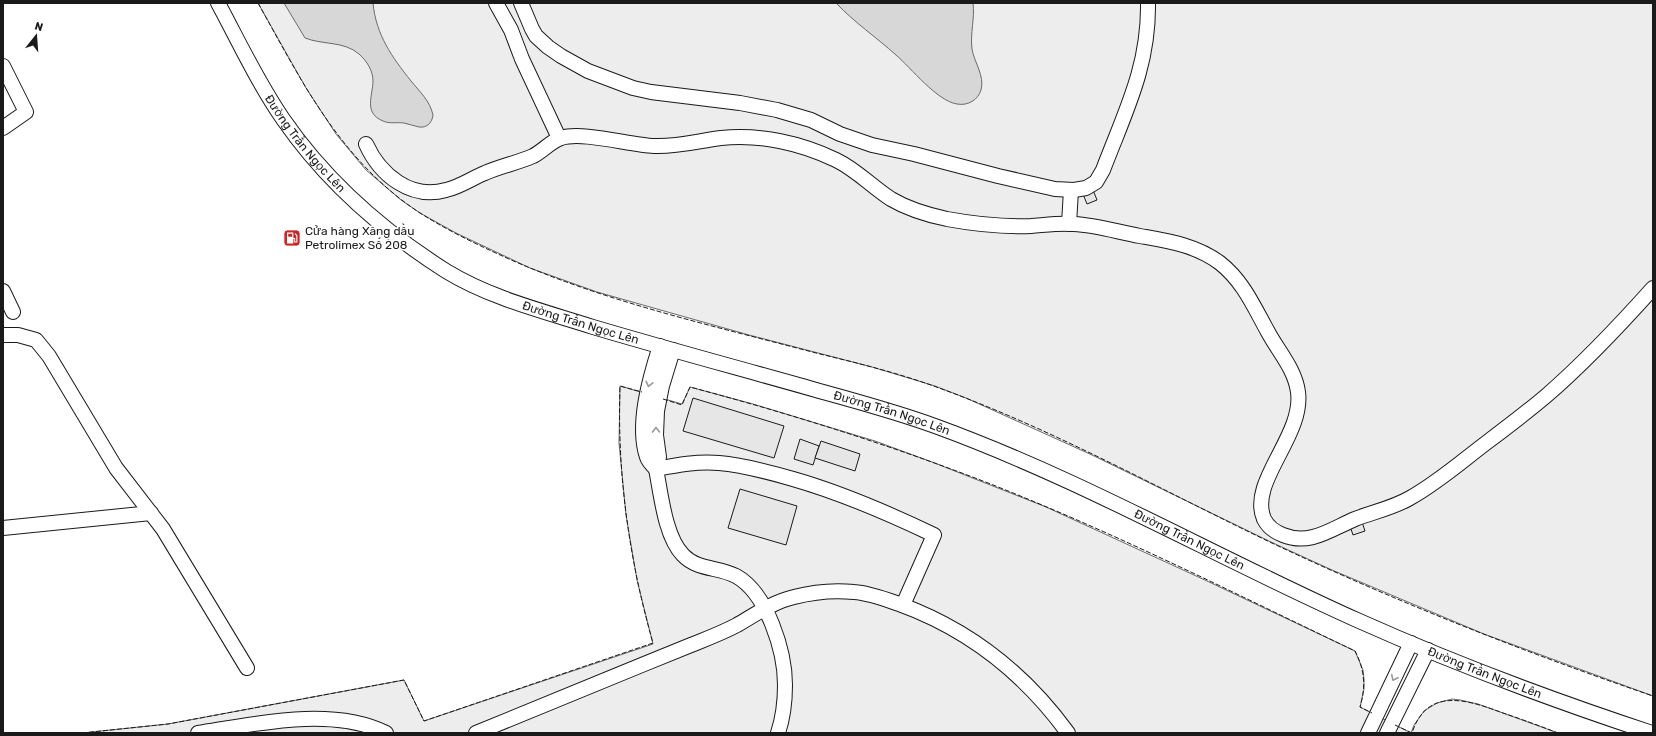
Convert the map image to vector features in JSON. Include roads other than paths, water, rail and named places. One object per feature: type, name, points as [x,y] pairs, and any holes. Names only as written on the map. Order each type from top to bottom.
[{"type":"street","name":"Đường Trần Ngọc Lên","points":[[218,3],[260,81],[282,118],[318,163],[359,204],[404,242],[452,274],[481,288],[536,310],[878,407],[981,443],[1042,470],[1302,594],[1411,643],[1563,702],[1652,733]]},
{"type":"street","points":[[496,3],[559,138]]},
{"type":"street","points":[[521,3],[536,36],[548,47],[574,64],[602,77],[633,88],[651,92],[740,103],[777,110],[811,120],[840,134],[872,145],[921,155],[1028,184],[1055,189],[1071,190],[1081,189],[1092,185],[1103,170],[1131,101],[1141,69],[1146,39],[1148,3]]},
{"type":"street","points":[[513,37],[532,29]]},
{"type":"street","points":[[3,66],[26,112],[3,128]]},
{"type":"street","points":[[366,144],[379,166],[392,179],[409,189],[428,193],[449,190],[480,175],[531,157],[559,138],[592,138],[660,147],[728,138],[756,138],[773,140],[806,148],[836,160],[859,173],[902,205],[930,215],[962,221],[997,225],[1028,226],[1069,224],[1090,226],[1160,239],[1188,246],[1208,255],[1220,263],[1239,282],[1294,377],[1299,403],[1295,420],[1282,452],[1267,478],[1262,502],[1262,514],[1266,523],[1276,532],[1292,538],[1308,538],[1326,534],[1354,520],[1401,503],[1433,484],[1547,395],[1588,357],[1653,288]]},
{"type":"street","points":[[1069,224],[1071,190]]},
{"type":"street","points":[[3,291],[13,312]]},
{"type":"street","points":[[3,335],[18,335],[36,340],[49,356],[116,468],[163,529],[247,668]]},
{"type":"street","points":[[666,348],[647,394],[643,426],[647,458],[656,470],[670,531],[678,550],[688,560],[728,572],[744,581],[755,593],[764,608],[774,631],[784,668],[785,700],[778,733]]},
{"type":"street","points":[[656,470],[670,466],[700,463],[736,465],[754,468],[841,494],[879,509],[934,535],[902,605]]},
{"type":"street","points":[[3,528],[151,513]]},
{"type":"street","points":[[476,733],[723,632],[778,601],[824,592],[840,591],[856,592],[902,605],[952,628],[990,652],[1018,676],[1042,701],[1068,733]]},
{"type":"street","points":[[1368,733],[1411,643]]},
{"type":"street","points":[[1387,733],[1428,650]]},
{"type":"street","points":[[198,733],[262,724],[322,719],[352,722],[386,733]]},
{"type":"place","name":"Cửa hàng Xăng dầu Petrolimex Số 208","points":[[292,238]]}]
